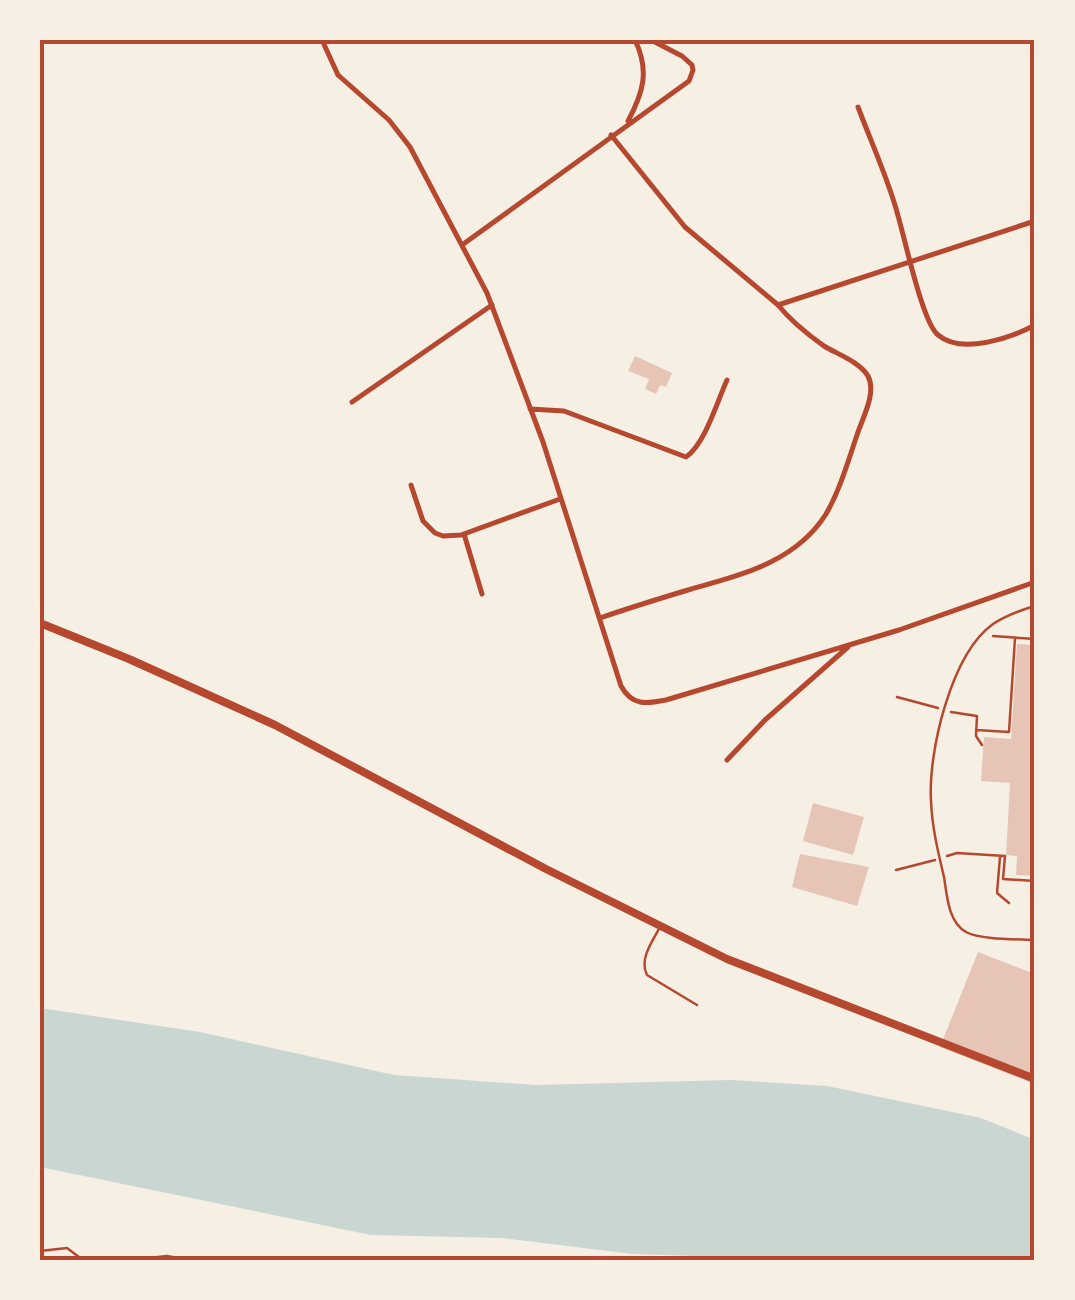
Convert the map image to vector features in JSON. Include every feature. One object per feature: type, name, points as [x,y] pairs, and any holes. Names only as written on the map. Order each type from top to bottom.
[{"type":"main road","points":[[40,623],[275,725],[727,959],[1035,1078]]},
{"type":"street","points":[[626,125],[644,86],[642,57],[635,40]]},
{"type":"street","points":[[462,244],[676,92],[692,76],[688,60],[651,40]]},
{"type":"street","points":[[324,41],[338,75],[400,133],[492,305],[626,695],[632,701],[644,704],[666,700],[899,630],[1035,582]]},
{"type":"street","points":[[858,107],[894,202],[934,332],[956,343],[1001,339],[1035,325]]},
{"type":"street","points":[[600,618],[765,566],[801,542],[827,511],[842,479],[868,404],[870,380],[861,369],[788,317],[685,227],[611,135]]},
{"type":"street","points":[[778,305],[1035,221]]},
{"type":"street","points":[[352,402],[492,305]]},
{"type":"street","points":[[530,409],[564,411],[686,458],[700,440],[727,380]]},
{"type":"street","points":[[411,485],[428,528],[443,536],[464,534],[561,498]]},
{"type":"street","points":[[464,534],[482,594]]},
{"type":"street","points":[[728,760],[765,720],[850,645]]},
{"type":"lane","points":[[1035,606],[992,624],[964,660],[950,686],[930,781],[934,829],[952,916],[966,932],[1035,940]]},
{"type":"lane","points":[[660,926],[643,968],[647,975],[698,1005]]},
{"type":"path","points":[[981,636],[1035,639]]},
{"type":"path","points":[[976,730],[1009,732],[1015,638]]},
{"type":"path","points":[[897,697],[930,706]]},
{"type":"path","points":[[962,715],[977,716],[976,736],[982,745]]},
{"type":"path","points":[[957,853],[1004,856],[1004,880],[1035,882]]},
{"type":"path","points":[[1000,856],[997,894],[1010,902]]},
{"type":"path","points":[[896,870],[925,863]]},
{"type":"path","points":[[40,1251],[67,1248],[79,1258],[96,1260]]},
{"type":"path","points":[[131,1260],[177,1256],[189,1260]]},
{"type":"shaded area","points":[[40,1008],[200,1032],[394,1075],[536,1085],[731,1080],[827,1086],[981,1118],[1035,1140],[1035,1260],[814,1260],[633,1254],[502,1238],[371,1235],[40,1167]]},
{"type":"building","points":[[635,356],[672,373],[666,387],[660,385],[656,394],[645,389],[649,379],[628,371]]},
{"type":"building","points":[[1017,644],[1035,645],[1035,876],[1016,875],[1017,856],[1006,855],[1010,783],[981,781],[984,737],[1011,739]]},
{"type":"building","points":[[813,803],[864,817],[853,855],[803,841]]},
{"type":"building","points":[[800,854],[869,867],[857,906],[792,887]]},
{"type":"building","points":[[978,952],[1035,974],[1035,1084],[940,1047]]}]
